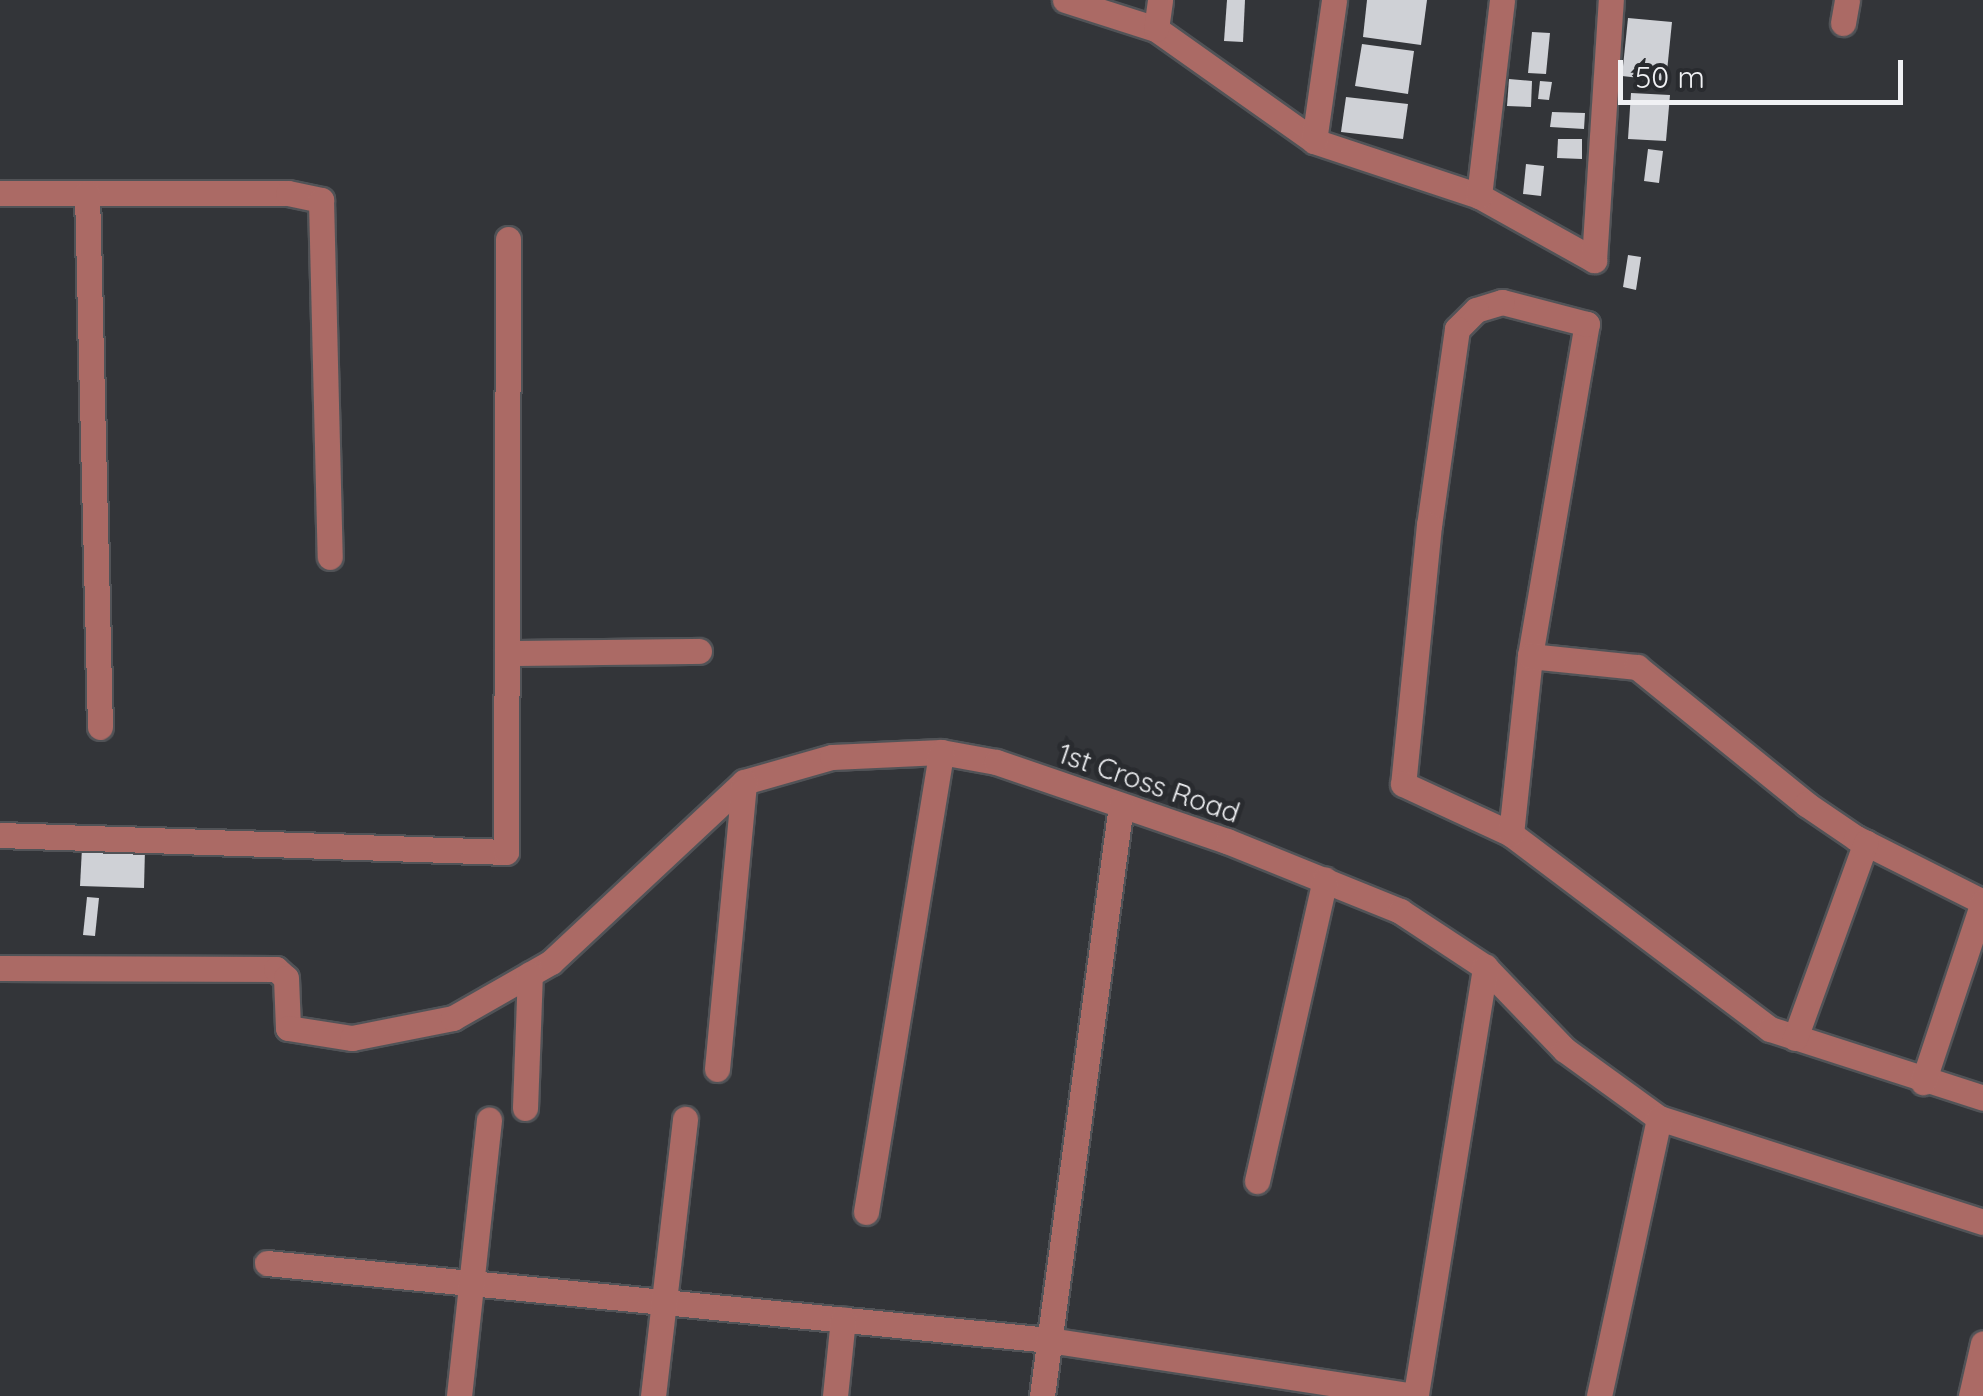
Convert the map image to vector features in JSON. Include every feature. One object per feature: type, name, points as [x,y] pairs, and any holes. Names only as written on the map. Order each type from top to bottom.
[{"type":"street","points":[[1065,0],[1156,29],[1314,141],[1479,196],[1594,260],[1611,0]]},
{"type":"street","points":[[1156,29],[1160,0]]},
{"type":"street","points":[[1314,141],[1334,0]]},
{"type":"street","points":[[1479,196],[1502,0]]},
{"type":"street","points":[[0,193],[288,194],[321,200],[330,557]]},
{"type":"street","points":[[87,193],[100,726]]},
{"type":"street","points":[[0,835],[506,852],[508,238]]},
{"type":"street","points":[[1511,834],[1530,656],[1587,324],[1502,302],[1476,310],[1458,330],[1428,525],[1403,784],[1511,834],[1770,1029],[1923,1082],[1983,1098]]},
{"type":"street","points":[[507,652],[699,650]]},
{"type":"street","points":[[1530,656],[1637,667],[1730,746],[1866,842],[1983,902],[1923,1082]]},
{"type":"street","points":[[866,1212],[941,752]]},
{"type":"street","name":"1st Cross Road","points":[[0,968],[276,969],[286,978],[288,1028],[352,1038],[453,1018],[551,962],[744,782],[832,758],[941,752],[996,762],[1121,805],[1325,880],[1400,912],[1485,968],[1565,1050],[1659,1118],[1983,1222]]},
{"type":"street","points":[[718,1068],[744,782]]},
{"type":"street","points":[[1042,1396],[1121,805]]},
{"type":"street","points":[[1794,1038],[1866,842]]},
{"type":"street","points":[[1257,1181],[1325,880]]},
{"type":"street","points":[[267,1263],[1049,1340],[1416,1395],[1485,968]]},
{"type":"street","points":[[525,1108],[530,974]]},
{"type":"street","points":[[1599,1396],[1659,1118]]},
{"type":"street","points":[[653,1396],[685,1119]]},
{"type":"street","points":[[459,1396],[489,1120]]},
{"type":"street","points":[[836,1396],[843,1319]]},
{"type":"street","points":[[1971,1396],[1983,1344]]},
{"type":"building","points":[[1227,0],[1245,0],[1243,42],[1224,41]]},
{"type":"building","points":[[1367,0],[1427,0],[1421,45],[1363,37]]},
{"type":"building","points":[[1628,18],[1672,22],[1666,81],[1622,76]]},
{"type":"building","points":[[1532,32],[1550,33],[1546,74],[1528,73]]},
{"type":"building","points":[[1362,44],[1414,51],[1408,94],[1355,86]]},
{"type":"building","points":[[1509,79],[1532,81],[1531,107],[1507,106]]},
{"type":"building","points":[[1540,81],[1552,82],[1549,100],[1538,99]]},
{"type":"building","points":[[1631,93],[1670,95],[1666,141],[1628,139]]},
{"type":"building","points":[[1346,97],[1408,104],[1403,139],[1341,132]]},
{"type":"building","points":[[1552,112],[1585,113],[1584,129],[1550,127]]},
{"type":"building","points":[[1558,139],[1582,139],[1582,159],[1557,158]]},
{"type":"building","points":[[1648,149],[1663,151],[1659,183],[1644,181]]},
{"type":"building","points":[[1526,164],[1544,166],[1541,196],[1523,194]]},
{"type":"building","points":[[1628,255],[1641,257],[1636,290],[1623,287]]},
{"type":"building","points":[[82,848],[145,849],[144,888],[80,886]]},
{"type":"building","points":[[87,897],[99,898],[95,936],[83,935]]}]
